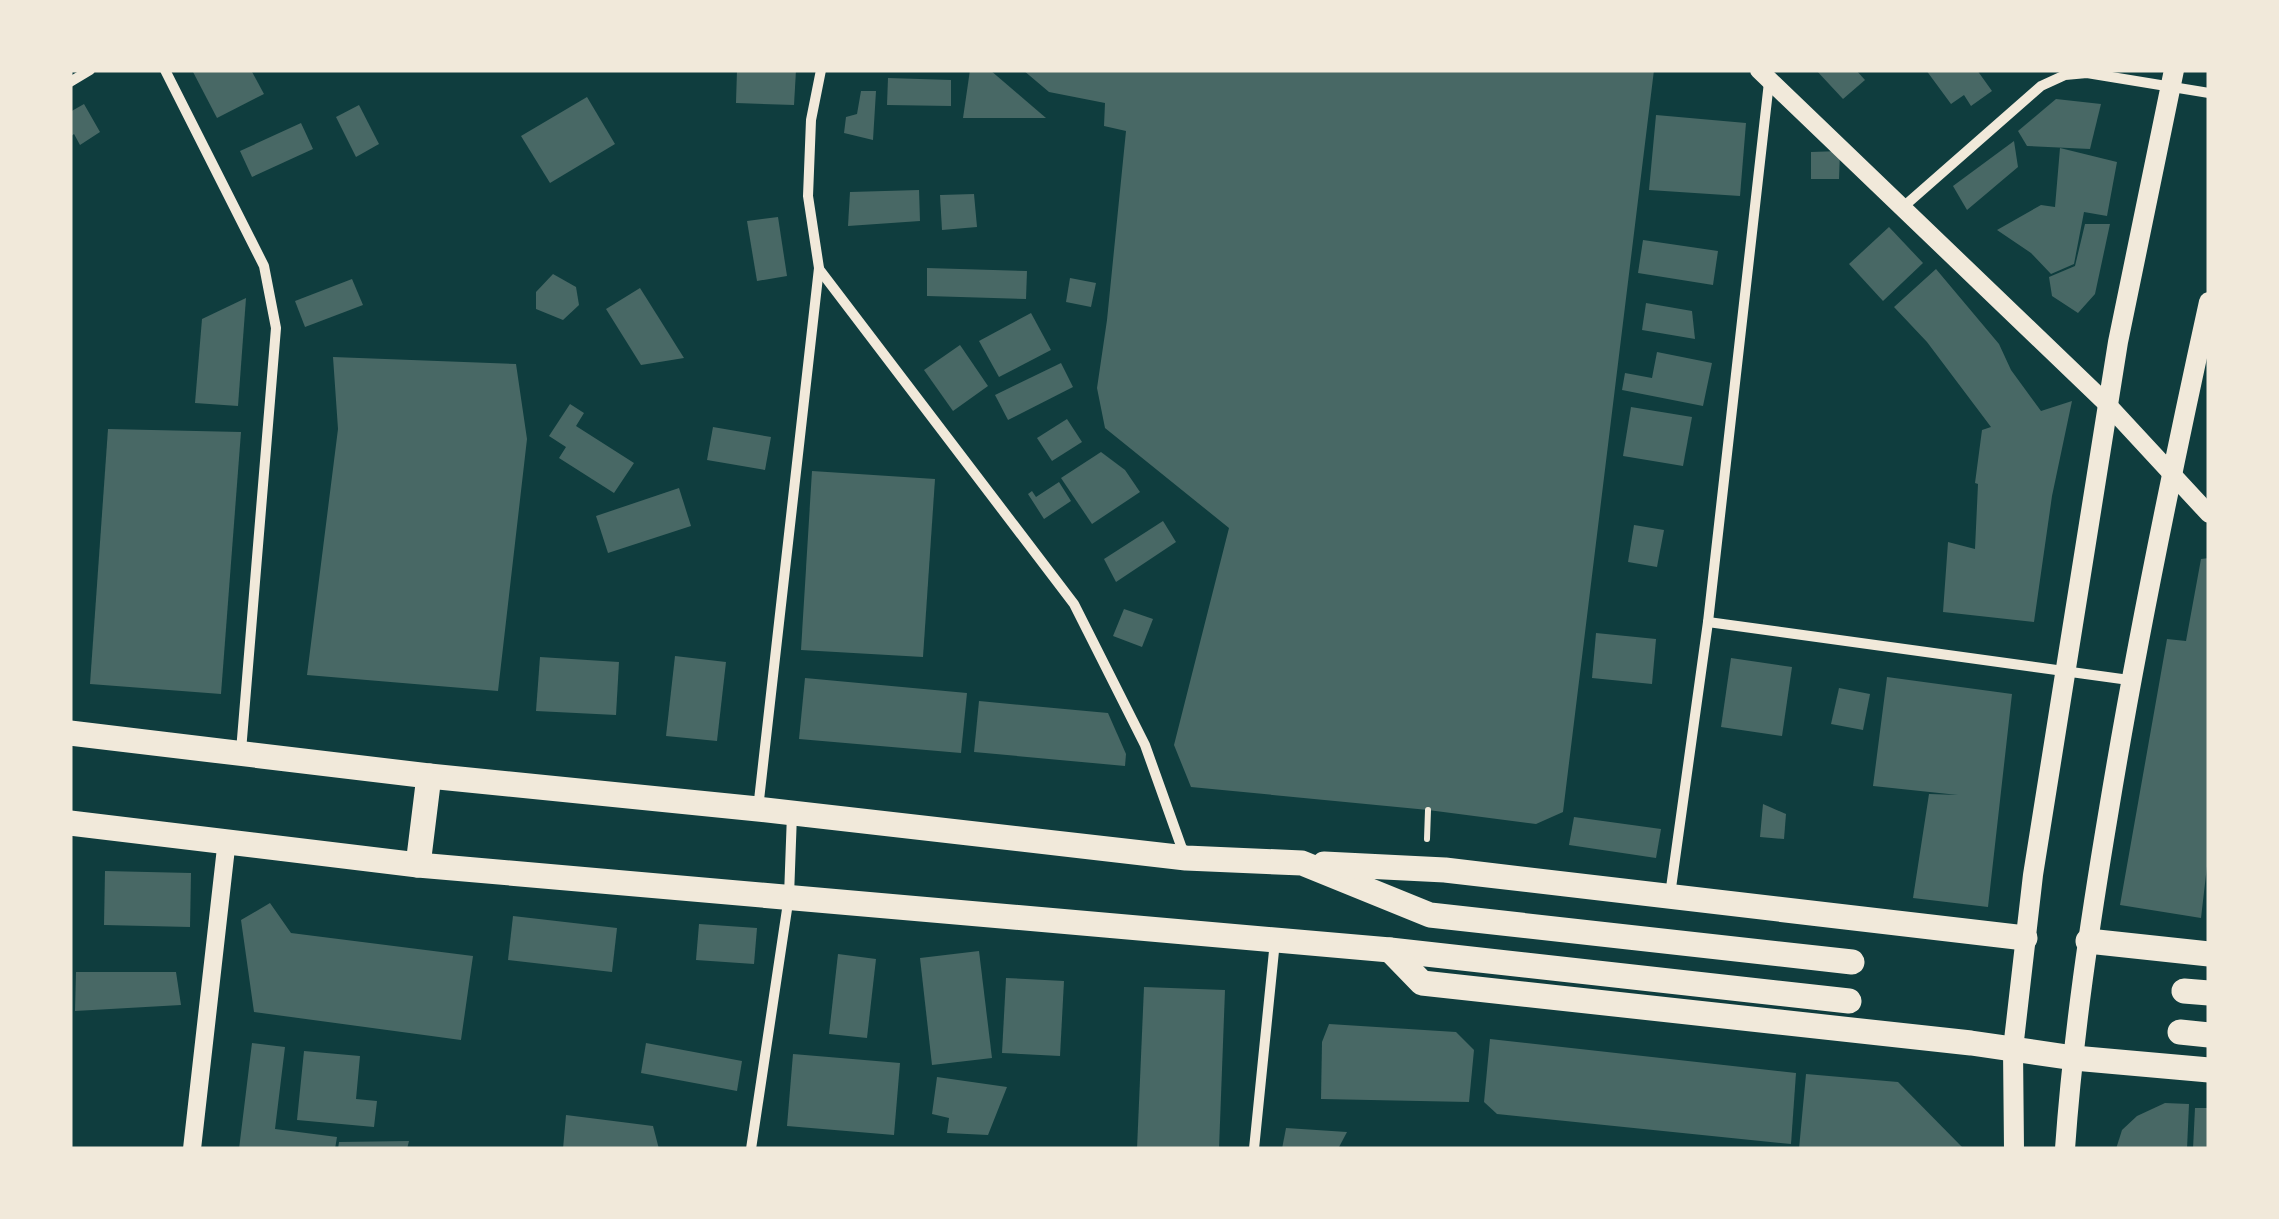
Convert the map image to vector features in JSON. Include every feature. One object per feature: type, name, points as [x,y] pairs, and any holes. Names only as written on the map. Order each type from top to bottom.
[{"type":"main road","points":[[2014,1149],[2013,1049],[2025,938],[2108,405],[2172,77]]},
{"type":"main road","points":[[2065,1149],[2088,940],[2129,680],[2209,302]]},
{"type":"main road","points":[[70,733],[1186,858],[1446,870],[2025,938]]},
{"type":"main road","points":[[418,865],[429,776]]},
{"type":"main road","points":[[70,822],[418,865],[1390,950],[1849,1001]]},
{"type":"main road","points":[[1302,863],[1430,915],[1852,962]]},
{"type":"main road","points":[[2088,940],[2209,954]]},
{"type":"main road","points":[[1390,950],[1422,983],[2209,1070]]},
{"type":"main road","points":[[2180,1032],[2209,1035]]},
{"type":"street","points":[[70,82],[90,70]]},
{"type":"street","points":[[165,70],[264,266],[276,328],[241,752]]},
{"type":"street","points":[[758,809],[819,268],[808,196],[812,120],[821,70]]},
{"type":"street","points":[[1902,208],[2041,86],[2065,75],[2172,77],[2209,93]]},
{"type":"street","points":[[1764,76],[2108,405],[2209,514]]},
{"type":"street","points":[[1669,898],[1708,622],[1764,76]]},
{"type":"street","points":[[819,268],[1074,604],[1145,745],[1186,858]]},
{"type":"street","points":[[1708,622],[2129,680]]},
{"type":"street","points":[[751,1149],[789,896],[792,814]]},
{"type":"street","points":[[192,1149],[228,840]]},
{"type":"street","points":[[1254,1149],[1276,940]]},
{"type":"building","points":[[192,70],[251,70],[264,94],[217,118]]},
{"type":"building","points":[[737,70],[796,70],[794,105],[736,103]]},
{"type":"building","points":[[970,70],[990,70],[1046,118],[963,118]]},
{"type":"building","points":[[1023,70],[1654,70],[1563,812],[1536,824],[1191,787],[1174,745],[1229,528],[1105,428],[1097,388],[1126,131],[1104,126],[1105,103],[1049,92]]},
{"type":"building","points":[[1816,70],[1856,70],[1865,80],[1843,99]]},
{"type":"building","points":[[1926,70],[1977,70],[1992,91],[1971,106],[1964,95],[1951,104]]},
{"type":"building","points":[[888,78],[951,80],[951,106],[887,105]]},
{"type":"building","points":[[861,91],[876,91],[873,140],[844,133],[846,117],[857,114]]},
{"type":"building","points":[[587,97],[615,144],[550,183],[521,136]]},
{"type":"building","points":[[2056,99],[2101,104],[2090,149],[2027,146],[2018,131]]},
{"type":"building","points":[[84,104],[100,132],[80,145],[74,134],[70,137],[70,112]]},
{"type":"building","points":[[359,105],[379,144],[356,157],[336,117]]},
{"type":"building","points":[[1656,115],[1746,123],[1740,196],[1649,190]]},
{"type":"building","points":[[301,123],[313,149],[252,177],[240,151]]},
{"type":"building","points":[[2014,141],[2018,167],[1967,210],[1953,186]]},
{"type":"building","points":[[2060,148],[2117,162],[2107,216],[2084,212],[2074,264],[2051,274],[2031,253],[1997,230],[2041,205],[2055,207]]},
{"type":"building","points":[[1840,151],[1839,179],[1811,179],[1811,152]]},
{"type":"building","points":[[919,190],[920,221],[848,226],[850,192]]},
{"type":"building","points":[[974,194],[977,227],[942,230],[940,195]]},
{"type":"building","points":[[778,217],[787,276],[757,281],[747,221]]},
{"type":"building","points":[[2085,224],[2110,224],[2095,294],[2078,313],[2052,296],[2049,277],[2075,266]]},
{"type":"building","points":[[1889,227],[1923,263],[1883,301],[1849,264]]},
{"type":"building","points":[[1643,240],[1718,251],[1713,285],[1638,273]]},
{"type":"building","points":[[927,268],[1027,271],[1026,299],[927,296]]},
{"type":"building","points":[[1936,269],[1999,344],[2011,370],[2041,411],[2072,401],[2052,496],[2034,622],[1943,612],[1948,542],[1975,549],[1975,483],[1982,430],[1991,427],[1927,342],[1894,307]]},
{"type":"building","points":[[553,274],[576,287],[579,305],[563,320],[536,309],[536,292]]},
{"type":"building","points":[[1070,278],[1096,283],[1091,307],[1066,302]]},
{"type":"building","points":[[352,279],[363,305],[305,327],[295,301]]},
{"type":"building","points":[[640,288],[684,358],[641,365],[606,309]]},
{"type":"building","points":[[246,298],[238,406],[195,403],[202,319]]},
{"type":"building","points":[[1646,303],[1692,311],[1695,339],[1642,330]]},
{"type":"building","points":[[1031,313],[1051,350],[999,377],[979,341]]},
{"type":"building","points":[[960,345],[988,386],[953,411],[924,370]]},
{"type":"building","points":[[1657,352],[1712,363],[1703,406],[1622,390],[1625,373],[1652,378]]},
{"type":"building","points":[[333,357],[516,364],[527,439],[498,691],[307,675],[338,429]]},
{"type":"building","points":[[1061,363],[1073,387],[1008,420],[995,395]]},
{"type":"building","points":[[570,404],[584,413],[576,426],[634,463],[614,493],[559,458],[566,447],[549,436]]},
{"type":"building","points":[[1631,407],[1692,417],[1683,466],[1623,456]]},
{"type":"building","points":[[1067,419],[1082,442],[1052,461],[1037,438]]},
{"type":"building","points":[[713,427],[771,437],[765,470],[707,460]]},
{"type":"building","points":[[108,429],[241,432],[221,694],[90,684]]},
{"type":"building","points":[[1101,452],[1125,470],[1140,492],[1092,524],[1061,478]]},
{"type":"building","points":[[812,471],[935,479],[923,657],[801,650]]},
{"type":"building","points":[[1059,482],[1071,501],[1044,519],[1028,494],[1032,491],[1036,497]]},
{"type":"building","points":[[679,488],[691,526],[608,553],[596,516]]},
{"type":"building","points":[[1163,521],[1176,542],[1116,582],[1104,559]]},
{"type":"building","points":[[1634,525],[1664,530],[1657,567],[1628,562]]},
{"type":"building","points":[[2209,558],[2209,849],[2201,918],[2120,905],[2167,639],[2186,641],[2201,559]]},
{"type":"building","points":[[1124,609],[1153,619],[1142,647],[1113,636]]},
{"type":"building","points":[[1596,633],[1656,639],[1652,684],[1592,678]]},
{"type":"building","points":[[675,656],[726,662],[717,741],[666,736]]},
{"type":"building","points":[[540,657],[619,662],[616,715],[536,711]]},
{"type":"building","points":[[1731,658],[1792,667],[1782,736],[1721,727]]},
{"type":"building","points":[[1887,677],[2012,694],[1988,907],[1913,898],[1929,794],[1958,795],[1873,786]]},
{"type":"building","points":[[805,678],[967,693],[961,753],[799,739]]},
{"type":"building","points":[[1839,688],[1870,694],[1863,730],[1831,724]]},
{"type":"building","points":[[979,701],[1108,713],[1126,754],[1125,766],[974,752]]},
{"type":"building","points":[[1763,804],[1786,814],[1784,839],[1760,837]]},
{"type":"building","points":[[1574,817],[1661,829],[1656,858],[1569,845]]},
{"type":"building","points":[[105,871],[191,873],[190,927],[104,925]]},
{"type":"building","points":[[270,903],[291,933],[473,956],[461,1040],[254,1012],[241,920]]},
{"type":"building","points":[[513,916],[617,928],[612,972],[508,960]]},
{"type":"building","points":[[699,924],[757,928],[754,964],[696,960]]},
{"type":"building","points":[[979,951],[992,1058],[932,1065],[920,958]]},
{"type":"building","points":[[838,954],[876,959],[867,1038],[829,1034]]},
{"type":"building","points":[[76,972],[176,972],[181,1005],[75,1011]]},
{"type":"building","points":[[1006,978],[1064,981],[1060,1056],[1002,1053]]},
{"type":"building","points":[[1144,987],[1225,990],[1219,1149],[1137,1149]]},
{"type":"building","points":[[1329,1024],[1456,1032],[1474,1050],[1469,1102],[1321,1099],[1322,1042]]},
{"type":"building","points":[[1490,1039],[1796,1073],[1791,1144],[1497,1114],[1484,1102]]},
{"type":"building","points":[[252,1043],[285,1047],[275,1129],[337,1137],[335,1149],[239,1149]]},
{"type":"building","points":[[646,1043],[742,1061],[737,1091],[641,1073]]},
{"type":"building","points":[[304,1051],[360,1056],[356,1099],[377,1101],[374,1127],[297,1120]]},
{"type":"building","points":[[793,1054],[900,1063],[894,1135],[787,1126]]},
{"type":"building","points":[[1806,1074],[1898,1082],[1964,1149],[1799,1149]]},
{"type":"building","points":[[937,1077],[1007,1087],[988,1135],[947,1133],[949,1118],[932,1114]]},
{"type":"building","points":[[2165,1103],[2189,1104],[2187,1149],[2116,1149],[2122,1130],[2137,1116]]},
{"type":"building","points":[[2195,1108],[2209,1108],[2209,1149],[2193,1149]]},
{"type":"building","points":[[566,1115],[653,1126],[659,1149],[563,1149]]},
{"type":"building","points":[[1286,1128],[1347,1132],[1338,1149],[1282,1149]]},
{"type":"building","points":[[409,1141],[407,1149],[338,1149],[339,1142]]}]
